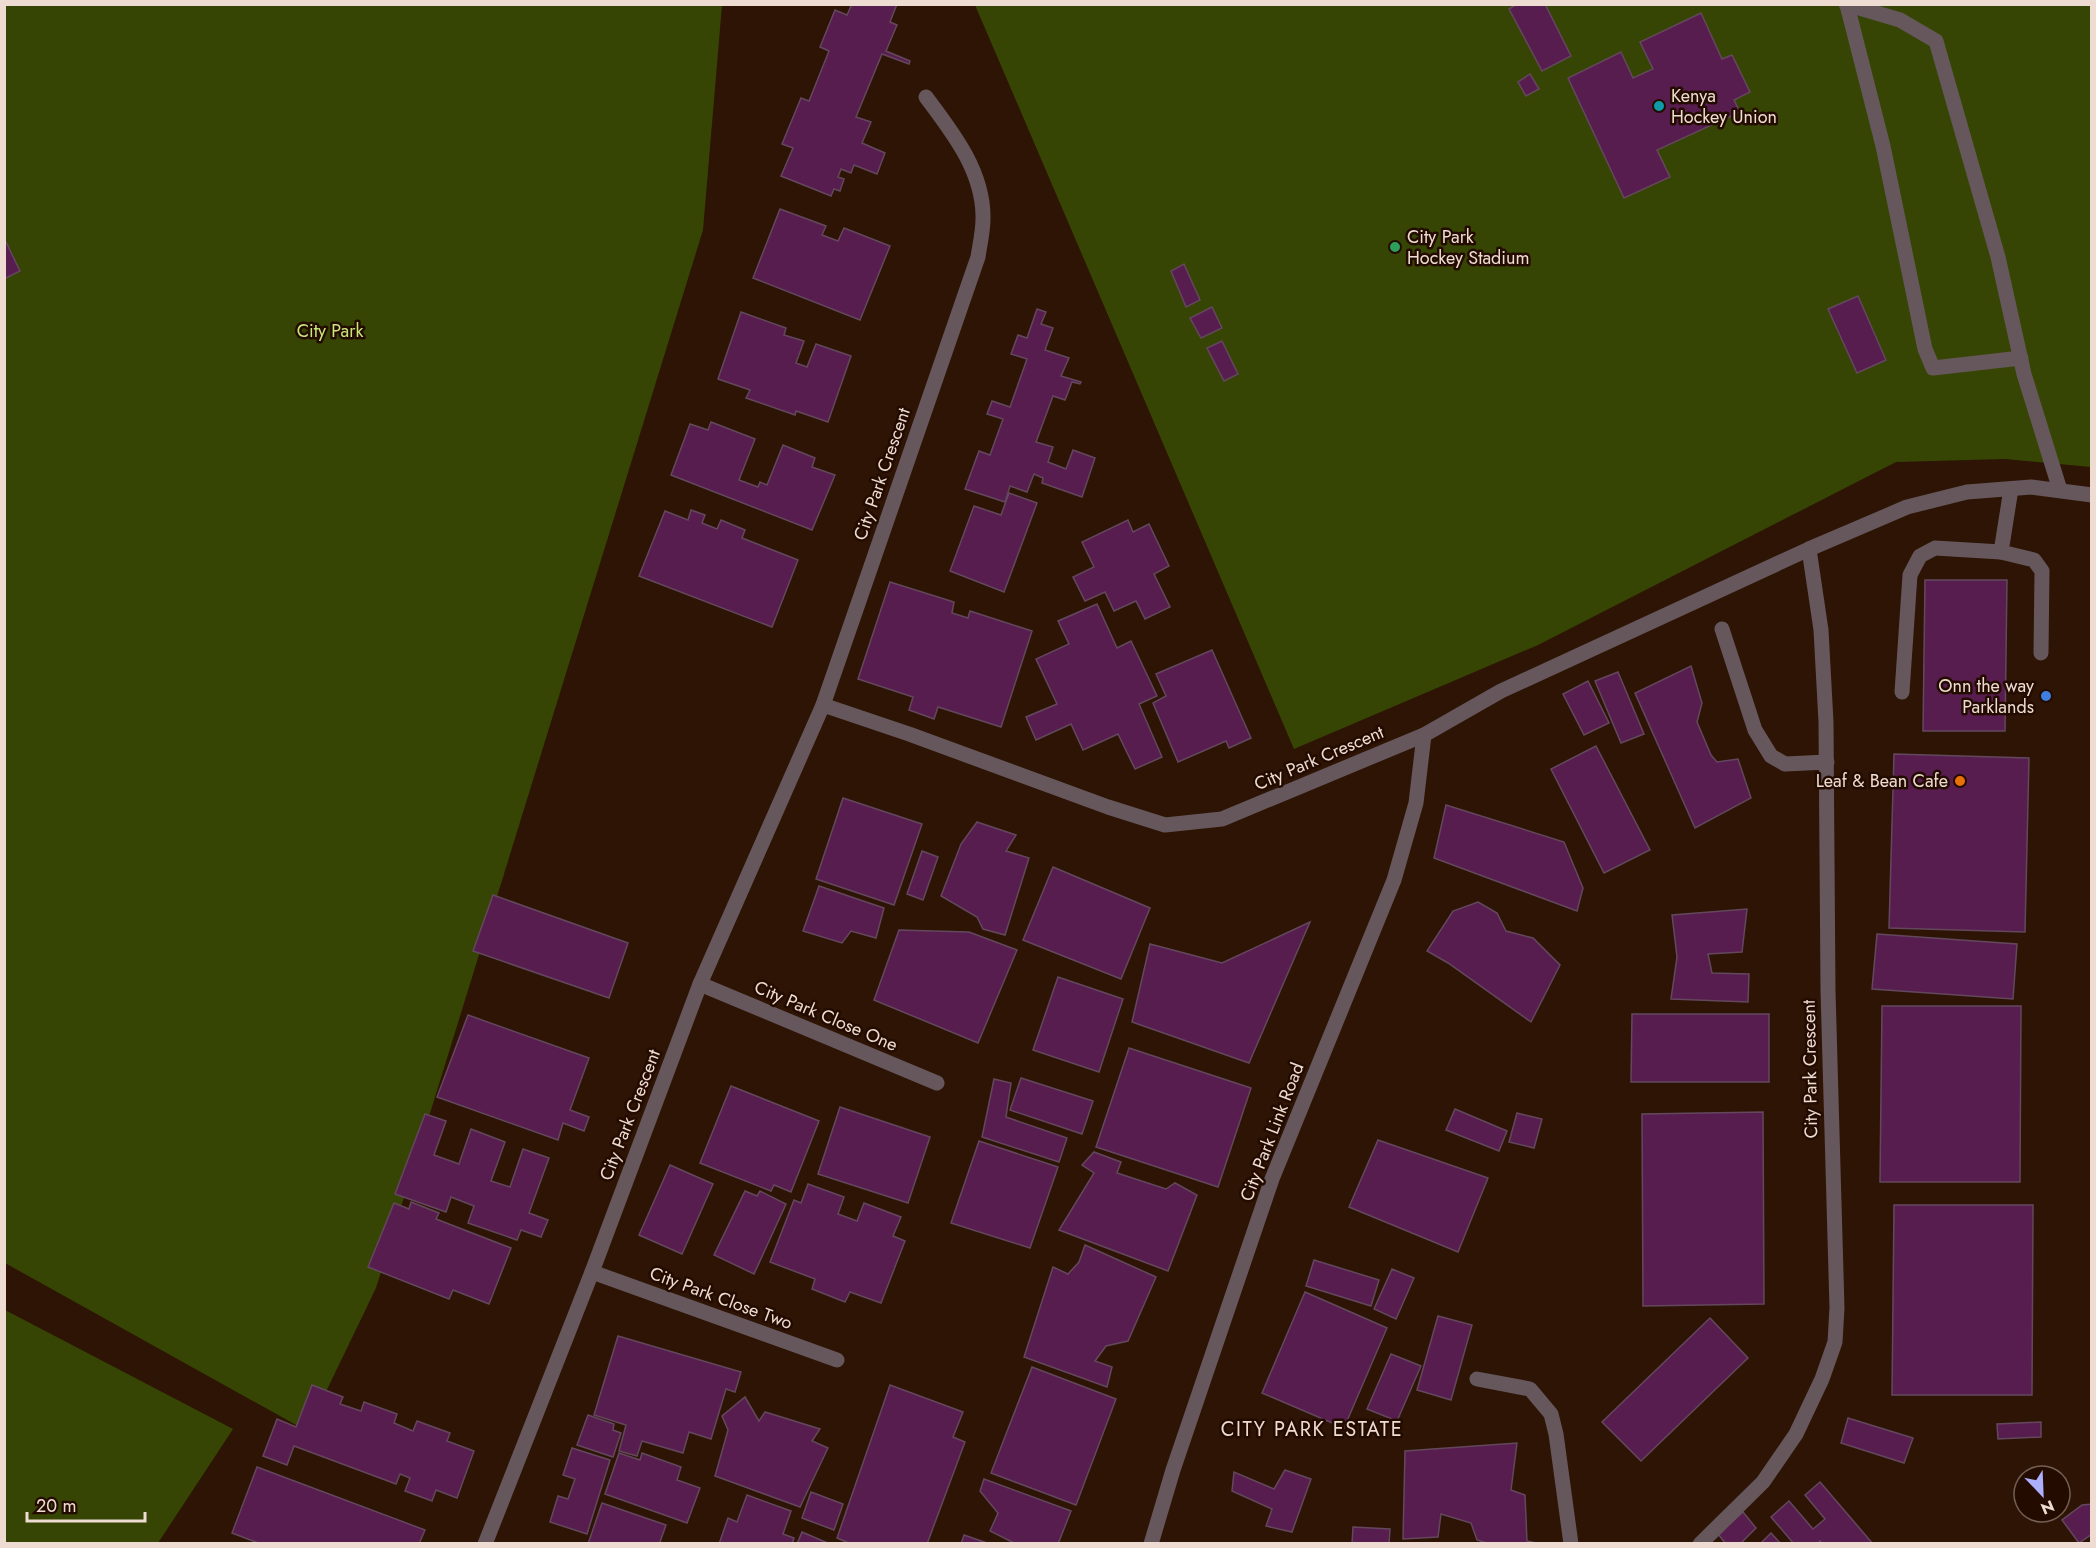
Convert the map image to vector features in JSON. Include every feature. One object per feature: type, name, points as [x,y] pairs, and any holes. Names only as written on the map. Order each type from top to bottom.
[{"type":"street","points":[[1846,5],[1883,146],[1925,348],[1933,368],[2021,358]]},
{"type":"street","points":[[1846,5],[1900,20],[1936,41],[1998,257],[2024,374],[2060,490]]},
{"type":"street","name":"City Park Crescent","points":[[484,1544],[592,1272],[700,984],[823,705],[978,257],[983,218],[971,164],[954,134],[926,97]]},
{"type":"street","points":[[2001,552],[2011,489]]},
{"type":"street","name":"City Park Crescent","points":[[823,705],[1108,807],[1165,825],[1222,819],[1424,735],[1501,691],[1809,549],[1908,507],[1967,492],[2011,489],[2060,490],[2091,495]]},
{"type":"street","points":[[1902,692],[1910,575],[1920,556],[1935,548],[2001,552],[2034,560],[2042,571],[2041,653]]},
{"type":"street","name":"City Park Crescent","points":[[1700,1544],[1763,1482],[1796,1434],[1822,1379],[1835,1342],[1837,1308],[1828,991],[1827,762],[1821,630],[1809,549]]},
{"type":"street","points":[[1722,629],[1755,730],[1771,756],[1785,764],[1827,762]]},
{"type":"street","name":"City Park Link Road","points":[[1151,1544],[1177,1459],[1272,1179],[1394,880],[1416,803],[1424,735]]},
{"type":"street","name":"City Park Close One","points":[[700,984],[938,1083]]},
{"type":"street","name":"City Park Close Two","points":[[592,1272],[837,1360]]},
{"type":"street","points":[[1477,1379],[1530,1389],[1551,1414],[1556,1434],[1571,1544]]},
{"type":"green space","name":"City Park","points":[[5,5],[722,5],[703,230],[376,1288],[307,1431],[5,1263]]},
{"type":"green space","points":[[975,5],[2091,5],[2091,467],[2005,459],[1896,462],[1538,645],[1294,749]]},
{"type":"green space","points":[[5,1310],[233,1429],[158,1543],[5,1543]]},
{"type":"building","points":[[852,4],[897,4],[890,22],[897,25],[886,51],[910,61],[909,64],[882,54],[856,117],[871,122],[862,143],[885,153],[877,174],[854,165],[851,173],[841,169],[838,177],[844,179],[840,191],[834,189],[831,196],[781,176],[793,148],[782,144],[801,98],[809,101],[829,51],[820,47],[835,10],[847,15]]},
{"type":"building","points":[[1517,4],[1545,4],[1571,56],[1542,71],[1509,9]]},
{"type":"building","name":"Kenya Hockey Union","points":[[1701,13],[1722,59],[1732,55],[1750,92],[1734,100],[1740,112],[1657,150],[1670,177],[1624,198],[1568,78],[1621,52],[1633,78],[1653,69],[1640,42]]},
{"type":"building","points":[[1530,74],[1539,89],[1526,96],[1518,82]]},
{"type":"building","points":[[780,209],[826,226],[822,235],[838,241],[844,228],[890,246],[860,320],[753,278]]},
{"type":"building","points":[[6,242],[20,271],[4,279],[4,243]]},
{"type":"building","points":[[1184,264],[1200,300],[1186,307],[1171,271]]},
{"type":"building","points":[[1858,296],[1886,360],[1857,373],[1828,309]]},
{"type":"building","points":[[1212,307],[1222,328],[1201,338],[1190,318]]},
{"type":"building","points":[[1037,309],[1046,312],[1041,324],[1053,328],[1045,350],[1069,358],[1061,376],[1081,382],[1080,384],[1072,382],[1065,400],[1053,396],[1036,442],[1053,447],[1048,462],[1066,469],[1073,450],[1095,458],[1082,497],[1042,483],[1043,478],[1034,474],[1027,492],[1010,486],[1005,502],[965,489],[979,451],[990,455],[1003,419],[987,414],[992,401],[1010,407],[1027,359],[1011,354],[1018,335],[1027,338]]},
{"type":"building","points":[[741,312],[786,328],[784,335],[804,341],[796,363],[807,367],[816,344],[851,356],[828,422],[796,411],[795,415],[746,398],[750,390],[718,379]]},
{"type":"building","points":[[1222,341],[1238,374],[1224,381],[1207,348]]},
{"type":"building","points":[[711,422],[755,439],[739,480],[758,487],[760,482],[767,485],[783,445],[815,458],[812,467],[835,475],[812,530],[671,475],[690,424],[708,430]]},
{"type":"building","points":[[1009,493],[1037,503],[1004,592],[950,571],[974,506],[1001,515]]},
{"type":"building","points":[[691,510],[705,515],[702,523],[717,529],[721,520],[745,530],[742,538],[798,560],[772,627],[639,576],[665,511],[688,520]]},
{"type":"building","points":[[1128,520],[1133,532],[1149,524],[1169,566],[1154,574],[1170,607],[1145,619],[1136,601],[1114,611],[1105,592],[1085,601],[1073,577],[1094,567],[1082,542]]},
{"type":"building","points":[[1925,580],[2007,580],[2005,731],[1923,731]]},
{"type":"building","points":[[890,582],[954,602],[952,613],[968,618],[970,611],[1032,631],[1001,727],[938,707],[934,719],[909,710],[913,697],[858,679]]},
{"type":"building","points":[[1097,604],[1117,648],[1131,641],[1157,696],[1139,704],[1162,757],[1135,769],[1118,734],[1083,750],[1071,724],[1036,740],[1026,717],[1057,704],[1036,659],[1069,644],[1058,621]]},
{"type":"building","points":[[1212,650],[1251,738],[1229,748],[1226,741],[1178,762],[1153,703],[1166,696],[1156,674]]},
{"type":"building","points":[[1691,666],[1702,703],[1697,722],[1711,755],[1717,762],[1738,759],[1751,798],[1695,828],[1635,693]]},
{"type":"building","points":[[1618,672],[1644,734],[1621,743],[1595,681]]},
{"type":"building","points":[[1588,681],[1609,723],[1584,735],[1563,694]]},
{"type":"building","points":[[1596,746],[1650,850],[1604,873],[1551,769]]},
{"type":"building","points":[[1894,754],[2029,758],[2025,932],[1889,928]]},
{"type":"building","points":[[843,798],[922,824],[894,905],[816,879]]},
{"type":"building","points":[[1446,805],[1564,842],[1583,888],[1577,911],[1434,858]]},
{"type":"building","points":[[977,822],[1016,835],[1006,851],[1029,858],[1005,935],[983,929],[977,917],[941,896],[961,844]]},
{"type":"building","points":[[922,851],[938,857],[923,900],[907,894]]},
{"type":"building","points":[[1053,867],[1150,908],[1121,979],[1023,940]]},
{"type":"building","points":[[819,886],[884,908],[876,938],[851,931],[842,943],[803,931]]},
{"type":"building","points":[[493,895],[628,943],[609,998],[473,951]]},
{"type":"building","points":[[1478,902],[1497,913],[1506,931],[1533,938],[1560,965],[1531,1022],[1448,963],[1427,951],[1453,911]]},
{"type":"building","points":[[1747,909],[1742,952],[1708,954],[1712,973],[1749,974],[1748,1002],[1671,999],[1677,957],[1672,915]]},
{"type":"building","points":[[1310,922],[1249,1063],[1132,1022],[1150,944],[1222,963]]},
{"type":"building","points":[[899,930],[969,932],[1017,950],[978,1043],[874,1000]]},
{"type":"building","points":[[1877,934],[2017,944],[2013,999],[1872,989]]},
{"type":"building","points":[[1058,977],[1123,999],[1099,1072],[1033,1050]]},
{"type":"building","points":[[1882,1006],[2021,1006],[2020,1182],[1880,1182]]},
{"type":"building","points":[[1632,1014],[1769,1014],[1769,1082],[1631,1082]]},
{"type":"building","points":[[468,1015],[589,1058],[570,1110],[589,1117],[584,1131],[563,1123],[558,1140],[437,1097]]},
{"type":"building","points":[[1129,1048],[1251,1088],[1218,1187],[1096,1147]]},
{"type":"building","points":[[1021,1078],[1093,1101],[1082,1134],[1010,1110]]},
{"type":"building","points":[[994,1079],[1011,1083],[1006,1117],[1067,1138],[1059,1162],[982,1137]]},
{"type":"building","points":[[731,1086],[819,1121],[791,1192],[774,1185],[771,1191],[700,1163]]},
{"type":"building","points":[[840,1107],[930,1137],[908,1203],[818,1174]]},
{"type":"building","points":[[1455,1109],[1507,1131],[1499,1151],[1446,1130]]},
{"type":"building","points":[[1763,1112],[1764,1304],[1643,1306],[1642,1114]]},
{"type":"building","points":[[1517,1113],[1542,1119],[1534,1148],[1509,1142]]},
{"type":"building","points":[[425,1114],[446,1121],[434,1155],[459,1164],[471,1129],[505,1142],[491,1181],[510,1187],[523,1149],[549,1158],[529,1213],[548,1220],[541,1237],[521,1230],[517,1240],[468,1223],[474,1206],[451,1197],[446,1212],[395,1194]]},
{"type":"building","points":[[1378,1140],[1488,1178],[1458,1252],[1349,1207]]},
{"type":"building","points":[[979,1141],[1058,1167],[1030,1248],[951,1223]]},
{"type":"building","points":[[1094,1152],[1121,1162],[1117,1173],[1166,1189],[1175,1183],[1197,1195],[1168,1271],[1059,1230],[1094,1173],[1082,1165]]},
{"type":"building","points":[[670,1165],[713,1184],[682,1254],[639,1235]]},
{"type":"building","points":[[808,1184],[844,1197],[838,1214],[857,1221],[864,1203],[901,1217],[893,1236],[905,1241],[881,1303],[850,1292],[845,1302],[812,1289],[815,1279],[770,1262],[794,1200],[801,1203]]},
{"type":"building","points":[[745,1191],[757,1196],[760,1191],[786,1204],[754,1274],[714,1255]]},
{"type":"building","points":[[411,1202],[439,1213],[436,1219],[511,1248],[489,1304],[453,1290],[449,1299],[368,1267],[394,1203],[409,1209]]},
{"type":"building","points":[[1894,1205],[2033,1205],[2032,1395],[1892,1395]]},
{"type":"building","points":[[1085,1245],[1156,1277],[1128,1341],[1106,1346],[1095,1361],[1112,1367],[1107,1387],[1024,1357],[1053,1267],[1068,1274],[1079,1262]]},
{"type":"building","points":[[1314,1260],[1379,1280],[1371,1306],[1306,1286]]},
{"type":"building","points":[[1392,1269],[1414,1278],[1396,1319],[1374,1309]]},
{"type":"building","points":[[1305,1292],[1387,1328],[1344,1428],[1262,1393]]},
{"type":"building","points":[[1438,1316],[1472,1325],[1451,1400],[1417,1390]]},
{"type":"building","points":[[1710,1318],[1748,1358],[1641,1461],[1602,1422]]},
{"type":"building","points":[[618,1336],[741,1372],[735,1392],[726,1389],[711,1439],[689,1432],[683,1453],[642,1441],[637,1456],[619,1451],[626,1425],[594,1415]]},
{"type":"building","points":[[1391,1354],[1421,1366],[1397,1421],[1367,1409]]},
{"type":"building","points":[[1032,1367],[1116,1399],[1076,1505],[991,1473]]},
{"type":"building","points":[[312,1385],[343,1397],[340,1404],[361,1411],[364,1402],[397,1414],[394,1423],[413,1431],[417,1421],[450,1433],[447,1441],[474,1451],[457,1498],[436,1490],[432,1501],[405,1491],[410,1478],[400,1474],[396,1484],[294,1446],[287,1465],[263,1456],[277,1419],[296,1427]]},
{"type":"building","points":[[890,1385],[963,1412],[953,1437],[965,1442],[927,1544],[851,1544],[837,1538]]},
{"type":"building","points":[[745,1397],[759,1421],[765,1412],[820,1429],[812,1441],[828,1448],[800,1507],[715,1476],[728,1430],[722,1416]]},
{"type":"building","points":[[588,1415],[614,1424],[613,1430],[621,1433],[613,1457],[577,1445]]},
{"type":"building","points":[[1848,1418],[1913,1438],[1904,1463],[1841,1443]]},
{"type":"building","points":[[2041,1422],[2041,1437],[1998,1439],[1997,1424]]},
{"type":"building","points":[[1517,1443],[1511,1490],[1525,1495],[1527,1541],[1541,1544],[1490,1544],[1477,1540],[1471,1523],[1441,1514],[1438,1537],[1403,1539],[1405,1451]]},
{"type":"building","points":[[572,1448],[610,1460],[587,1534],[550,1522],[558,1496],[568,1499],[575,1479],[563,1475]]},
{"type":"building","points":[[619,1453],[640,1460],[642,1453],[681,1467],[677,1480],[700,1488],[687,1523],[605,1494]]},
{"type":"building","points":[[257,1467],[425,1530],[419,1544],[261,1544],[232,1533]]},
{"type":"building","points":[[1285,1470],[1311,1479],[1292,1532],[1266,1526],[1272,1509],[1232,1491],[1234,1472],[1274,1489]]},
{"type":"building","points":[[984,1479],[1071,1511],[1058,1544],[1016,1544],[990,1531],[998,1513],[980,1491]]},
{"type":"building","points":[[1820,1482],[1873,1544],[1822,1544],[1820,1541],[1817,1544],[1794,1544],[1771,1517],[1789,1501],[1813,1529],[1825,1519],[1805,1495]]},
{"type":"building","points":[[811,1492],[843,1504],[834,1530],[802,1518]]},
{"type":"building","points":[[747,1495],[791,1511],[783,1534],[794,1538],[792,1544],[719,1544],[728,1518],[737,1522]]},
{"type":"building","points":[[602,1503],[666,1525],[660,1542],[664,1544],[588,1544]]},
{"type":"building","points":[[2092,1504],[2092,1534],[2079,1543],[2065,1524],[2072,1524],[2072,1512],[2082,1505]]},
{"type":"building","points":[[1743,1512],[1756,1528],[1740,1544],[1726,1544],[1718,1534]]},
{"type":"building","points":[[1353,1527],[1390,1529],[1389,1544],[1352,1544]]},
{"type":"building","points":[[802,1532],[830,1544],[797,1544]]},
{"type":"building","points":[[1771,1533],[1781,1544],[1760,1544]]},
{"type":"building","points":[[964,1535],[990,1544],[961,1544]]},
{"type":"place","name":"Kenya Hockey Union","points":[[1659,106]]},
{"type":"place","name":"City Park Hockey Stadium","points":[[1395,247]]},
{"type":"place","name":"Onn the way Parklands","points":[[2046,696]]},
{"type":"place","name":"Leaf & Bean Cafe","points":[[1960,781]]},
{"type":"district","name":"CITY PARK ESTATE","points":[[1312,1429]]}]
